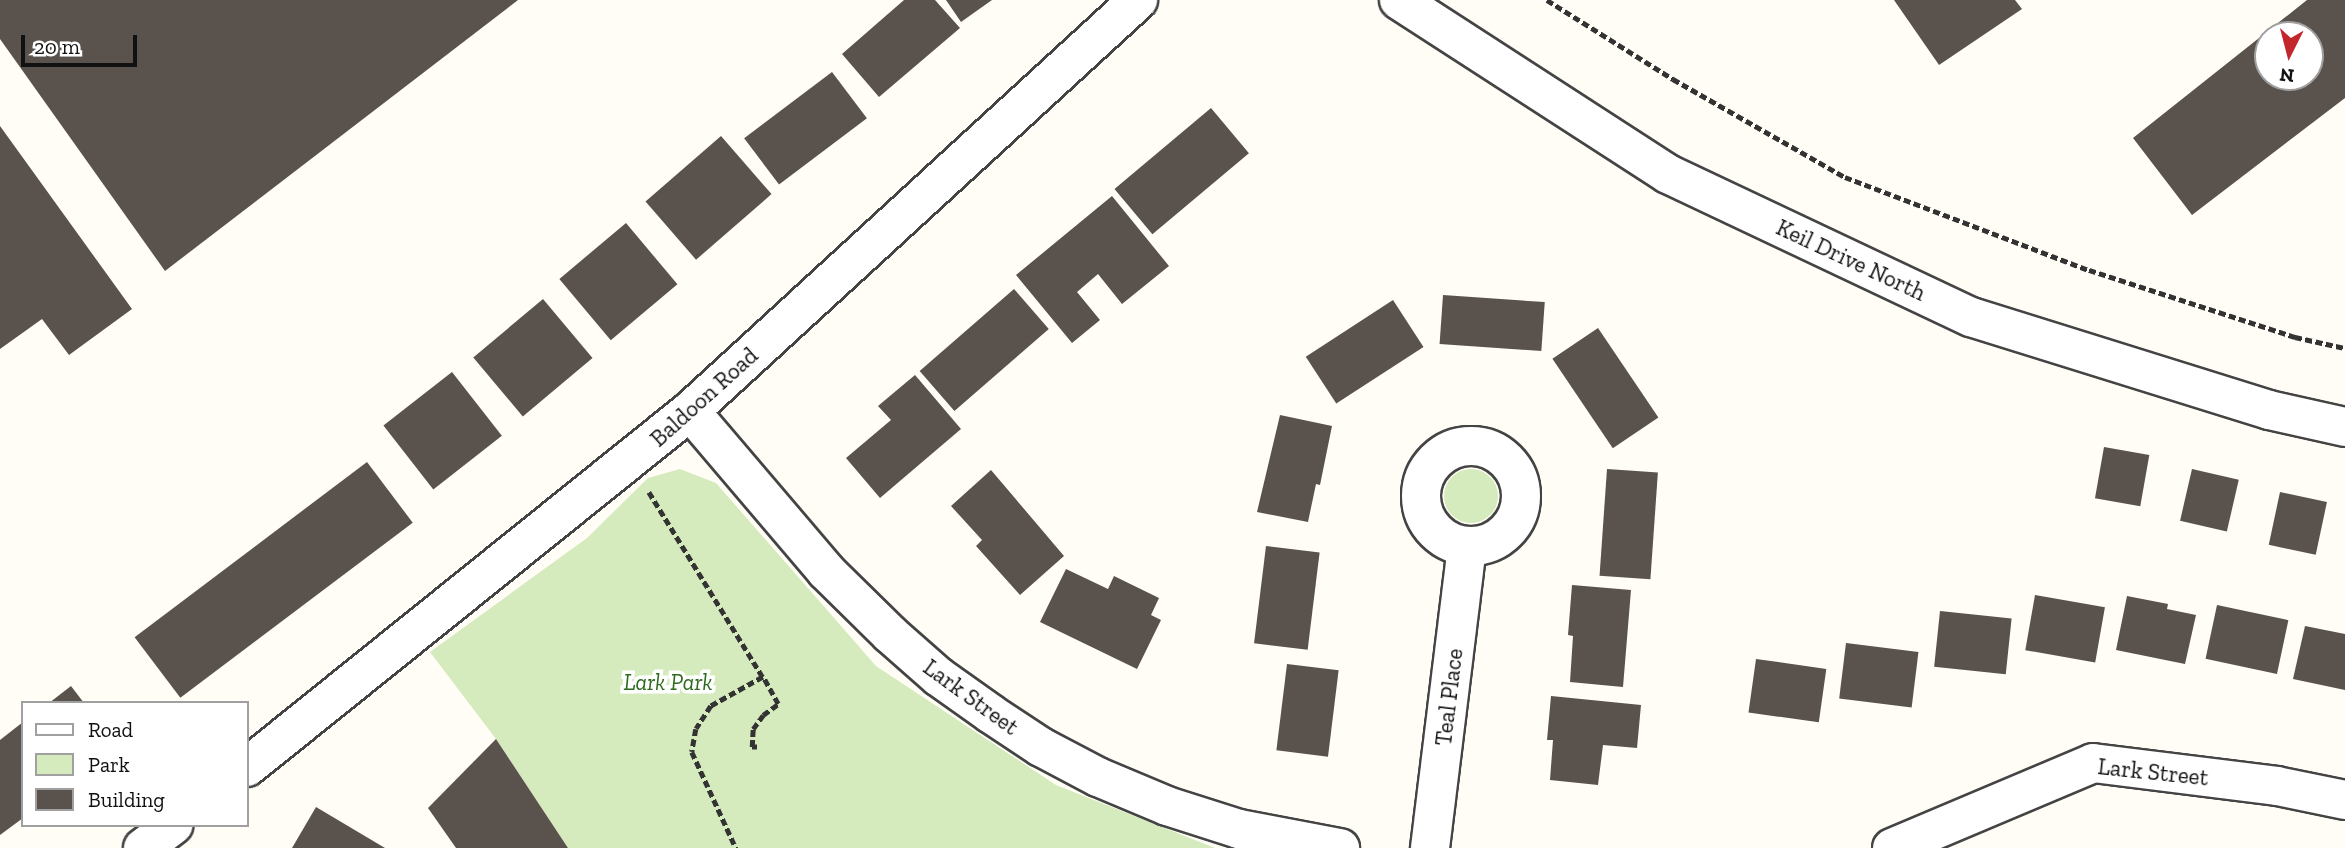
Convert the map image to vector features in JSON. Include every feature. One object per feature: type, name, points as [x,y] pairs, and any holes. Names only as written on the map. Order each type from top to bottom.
[{"type":"street","name":"Baldoon Road","points":[[248,766],[690,411],[1138,0]]},
{"type":"street","name":"Keil Drive North","points":[[1407,2],[1668,174],[1971,317],[2269,410],[2345,427]]},
{"type":"street","name":"Lark Street","points":[[690,411],[826,571],[900,643],[991,714],[1041,747],[1098,777],[1167,806],[1239,829],[1340,848]]},
{"type":"street","name":"Teal Place","points":[[1430,848],[1466,546]]},
{"type":"street","name":"Lark Street","points":[[1892,848],[2093,763],[2277,786],[2345,800]]},
{"type":"street","points":[[143,848],[170,827]]},
{"type":"path","points":[[1547,0],[1673,79],[1845,177],[2089,270],[2295,337],[2345,348]]},
{"type":"path","points":[[628,463],[778,704],[763,715],[754,730],[752,747],[757,747]]},
{"type":"path","points":[[736,848],[692,752],[696,729],[712,706],[763,677]]},
{"type":"green space","name":"Lark Park","points":[[680,469],[716,483],[876,666],[1056,785],[1215,848],[568,848],[496,739],[430,652],[587,538],[648,478]]},
{"type":"green space","points":[[1471,469],[1490,477],[1498,496],[1490,515],[1471,523],[1452,515],[1444,496],[1452,477]]},
{"type":"building","points":[[0,0],[518,0],[165,271],[0,39]]},
{"type":"building","points":[[904,0],[935,0],[960,28],[879,97],[842,54]]},
{"type":"building","points":[[946,0],[992,0],[961,22]]},
{"type":"building","points":[[1894,0],[2015,0],[2022,9],[1939,65]]},
{"type":"building","points":[[2307,0],[2345,0],[2345,98],[2192,215],[2133,138],[2254,42],[2254,91],[2324,91],[2324,21],[2281,21]]},
{"type":"building","points":[[832,72],[867,118],[779,185],[744,138]]},
{"type":"building","points":[[1211,108],[1249,153],[1152,234],[1114,189]]},
{"type":"building","points":[[0,126],[132,309],[69,355],[42,319],[0,349]]},
{"type":"building","points":[[721,136],[772,194],[696,260],[646,202]]},
{"type":"building","points":[[1112,196],[1169,266],[1122,304],[1098,274],[1077,292],[1100,320],[1072,343],[1016,275]]},
{"type":"building","points":[[626,223],[677,284],[611,340],[559,279]]},
{"type":"building","points":[[1014,289],[1049,329],[954,411],[920,371]]},
{"type":"building","points":[[1443,295],[1545,302],[1541,351],[1440,344]]},
{"type":"building","points":[[543,299],[592,358],[523,416],[473,357]]},
{"type":"building","points":[[1393,300],[1423,347],[1336,404],[1306,357]]},
{"type":"building","points":[[1598,328],[1658,418],[1613,448],[1552,359]]},
{"type":"building","points":[[452,372],[502,436],[433,489],[383,426]]},
{"type":"building","points":[[915,375],[961,429],[880,498],[846,458],[891,420],[878,406]]},
{"type":"building","points":[[1280,415],[1332,426],[1320,485],[1316,484],[1308,522],[1257,512]]},
{"type":"building","points":[[2104,447],[2149,455],[2140,506],[2095,498]]},
{"type":"building","points":[[367,462],[413,523],[180,698],[135,637]]},
{"type":"building","points":[[1607,469],[1658,473],[1650,579],[1600,576]]},
{"type":"building","points":[[2192,469],[2239,480],[2227,531],[2180,521]]},
{"type":"building","points":[[991,470],[1064,556],[1020,595],[976,546],[982,540],[951,506]]},
{"type":"building","points":[[2280,492],[2327,502],[2316,555],[2269,545]]},
{"type":"building","points":[[1266,546],[1320,553],[1308,650],[1254,643]]},
{"type":"building","points":[[1066,569],[1108,589],[1114,576],[1159,598],[1151,615],[1161,620],[1137,669],[1040,622]]},
{"type":"building","points":[[1572,585],[1631,590],[1623,687],[1570,682],[1573,636],[1568,635]]},
{"type":"building","points":[[2035,595],[2105,607],[2095,662],[2025,650]]},
{"type":"building","points":[[2127,596],[2168,604],[2167,609],[2196,615],[2185,664],[2116,650]]},
{"type":"building","points":[[2217,605],[2288,620],[2277,674],[2206,659]]},
{"type":"building","points":[[1940,611],[2012,619],[2006,674],[1934,667]]},
{"type":"building","points":[[2305,626],[2345,634],[2345,690],[2293,679]]},
{"type":"building","points":[[1846,643],[1918,652],[1912,707],[1839,699]]},
{"type":"building","points":[[1756,659],[1826,669],[1819,722],[1748,712]]},
{"type":"building","points":[[1287,664],[1339,670],[1328,757],[1276,750]]},
{"type":"building","points":[[71,686],[82,701],[52,701]]},
{"type":"building","points":[[1551,696],[1641,705],[1637,748],[1603,745],[1598,785],[1550,780],[1553,740],[1547,740]]},
{"type":"building","points":[[21,724],[21,819],[0,835],[0,740]]},
{"type":"building","points":[[496,739],[568,848],[456,848],[428,808]]},
{"type":"building","points":[[316,807],[385,848],[292,848]]}]
